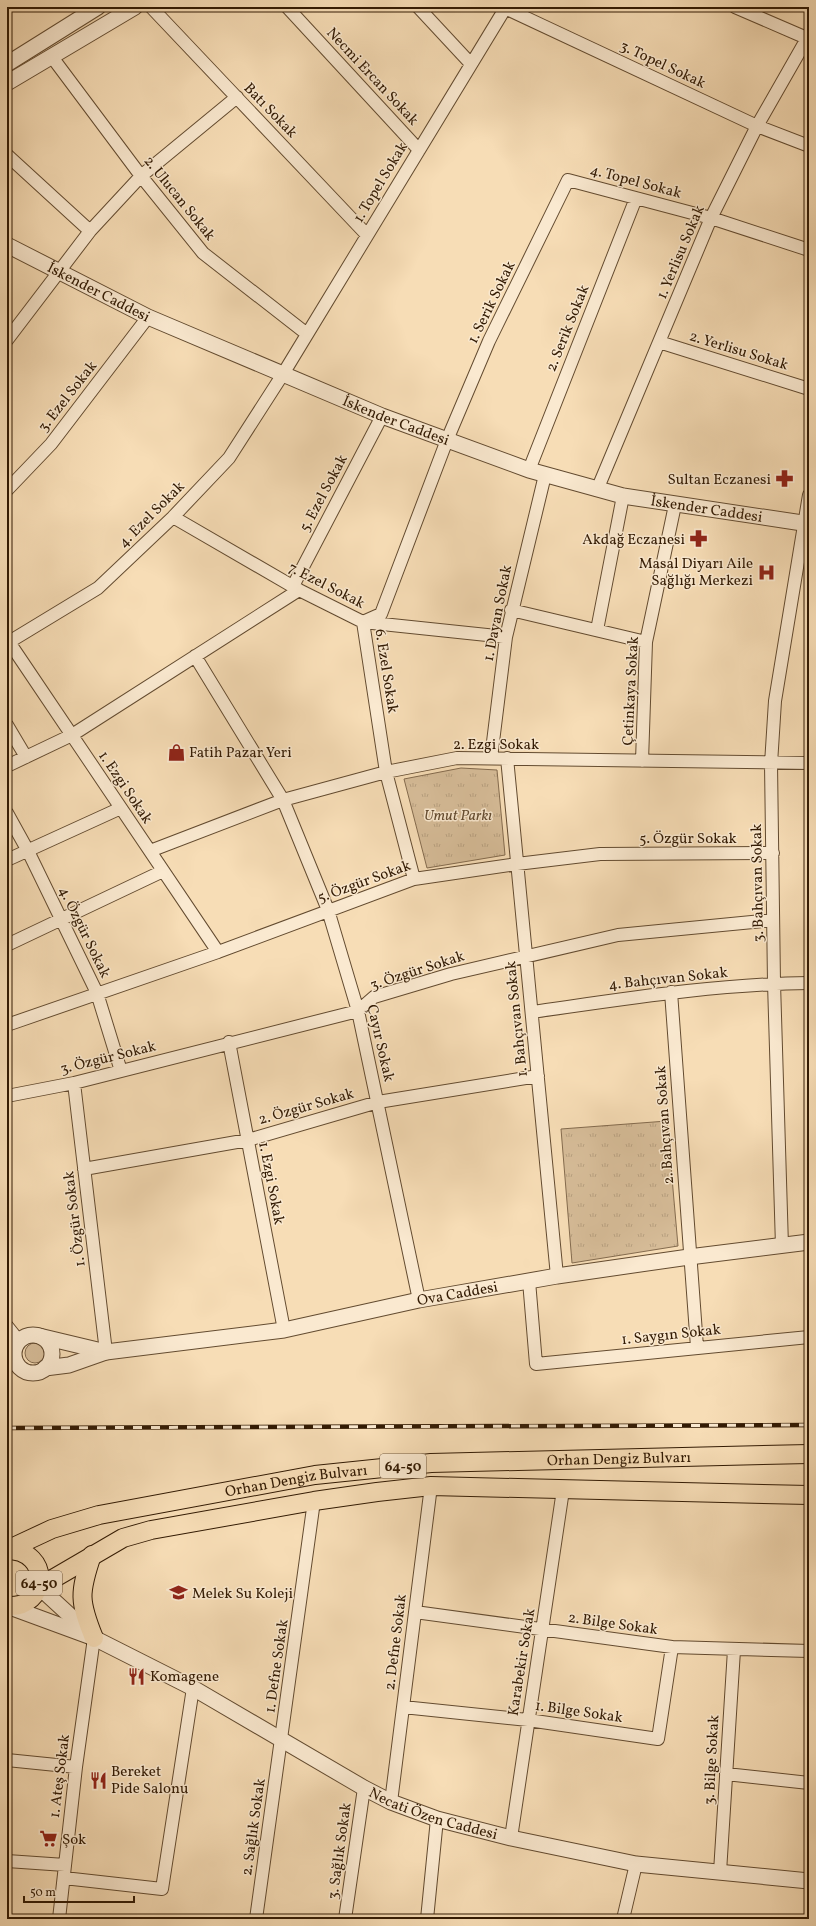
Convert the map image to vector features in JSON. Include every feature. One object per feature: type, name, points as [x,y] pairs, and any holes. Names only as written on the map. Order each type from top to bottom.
[{"type":"main road","name":"Orhan Dengiz Bulvarı","points":[[7,1550],[52,1529],[99,1515],[315,1475],[431,1463],[809,1454]]},
{"type":"main road","name":"Orhan Dengiz Bulvarı","points":[[39,1587],[123,1538],[151,1530],[314,1501],[431,1486],[809,1495]]},
{"type":"main road","name":"Orhan Dengiz Bulvarı","points":[[7,1550],[21,1551],[33,1559],[38,1568],[40,1577],[39,1587],[35,1594],[26,1602],[14,1607],[7,1606]]},
{"type":"main road","points":[[92,1555],[85,1576],[82,1600],[84,1614],[94,1638]]},
{"type":"street","points":[[7,64],[96,7]]},
{"type":"street","points":[[7,83],[135,7]]},
{"type":"street","name":"Batı Sokak","points":[[152,7],[367,235]]},
{"type":"street","name":"Necmi Ercan Sokak","points":[[287,7],[419,150]]},
{"type":"street","points":[[418,7],[471,64]]},
{"type":"street","name":"1. Topel Sokak","points":[[283,374],[505,7]]},
{"type":"street","name":"3. Topel Sokak","points":[[505,7],[757,126],[809,146]]},
{"type":"street","points":[[735,7],[808,37]]},
{"type":"street","name":"1. Yerlisu Sokak","points":[[597,490],[711,218],[757,126],[808,37]]},
{"type":"street","points":[[42,42],[52,57]]},
{"type":"street","name":"2. Ulucan Sokak","points":[[52,57],[141,176],[203,253],[307,334]]},
{"type":"street","points":[[7,340],[90,231],[141,176],[237,98]]},
{"type":"street","points":[[7,155],[90,231]]},
{"type":"street","name":"4. Topel Sokak","points":[[568,180],[711,218],[809,250]]},
{"type":"street","name":"1. Serik Sokak","points":[[447,440],[490,341],[568,180]]},
{"type":"street","name":"2. Serik Sokak","points":[[528,470],[636,198]]},
{"type":"street","name":"İskender Caddesi","points":[[7,245],[148,317],[382,416],[528,470],[623,496],[806,524]]},
{"type":"street","name":"3. Ezel Sokak","points":[[7,490],[51,444],[148,317]]},
{"type":"street","name":"2. Yerlisu Sokak","points":[[659,342],[809,389]]},
{"type":"street","name":"4. Ezel Sokak","points":[[8,641],[98,588],[173,517],[229,458],[283,374]]},
{"type":"street","name":"5. Ezel Sokak","points":[[296,588],[382,416]]},
{"type":"street","name":"6. Ezel Sokak","points":[[414,879],[386,772],[363,622],[381,614],[447,440]]},
{"type":"street","name":"1. Dayan Sokak","points":[[491,758],[506,637],[511,610],[545,475]]},
{"type":"street","name":"3. Bahçıvan Sokak","points":[[782,1246],[774,984],[772,764],[775,701],[806,524],[809,495]]},
{"type":"street","points":[[597,630],[623,496]]},
{"type":"street","name":"Çetinkaya Sokak","points":[[642,761],[646,642],[676,505]]},
{"type":"street","name":"7. Ezel Sokak","points":[[173,517],[296,588],[363,622],[506,637]]},
{"type":"street","points":[[7,766],[72,735],[195,656],[296,588]]},
{"type":"street","points":[[511,610],[646,642]]},
{"type":"street","name":"1. Ezgi Sokak","points":[[8,641],[218,952]]},
{"type":"street","name":"Çayır Sokak","points":[[195,656],[283,800],[328,910],[358,1011],[419,1300]]},
{"type":"street","points":[[7,725],[26,757]]},
{"type":"street","name":"2. Ezgi Sokak","points":[[150,852],[283,800],[386,772],[457,758],[772,764],[809,763]]},
{"type":"street","name":"1. Bahçıvan Sokak","points":[[507,758],[557,1276]]},
{"type":"street","points":[[7,860],[121,808]]},
{"type":"street","name":"4. Özgür Sokak","points":[[7,813],[62,919],[97,994],[121,1071]]},
{"type":"street","name":"5. Özgür Sokak","points":[[7,1025],[218,952],[414,879],[600,854],[773,853]]},
{"type":"street","points":[[7,945],[163,871]]},
{"type":"street","name":"3. Özgür Sokak","points":[[7,1096],[121,1071],[229,1042],[358,1011],[374,997],[451,974],[526,956],[618,935],[773,920]]},
{"type":"street","name":"4. Bahçıvan Sokak","points":[[532,1012],[671,992],[774,984],[809,983]]},
{"type":"street","name":"2. Bahçıvan Sokak","points":[[671,992],[689,1257],[697,1347]]},
{"type":"street","name":"1. Ezgi Sokak","points":[[229,1042],[284,1330]]},
{"type":"street","name":"2. Özgür Sokak","points":[[84,1170],[248,1140],[378,1102],[538,1076]]},
{"type":"street","name":"1. Özgür Sokak","points":[[74,1082],[106,1352]]},
{"type":"street","name":"Ova Caddesi","points":[[106,1352],[284,1330],[419,1300],[557,1276],[809,1242]]},
{"type":"street","name":"1. Saygın Sokak","points":[[529,1281],[536,1364],[809,1336]]},
{"type":"street","points":[[7,1326],[13,1340],[13,1364],[23,1370],[33,1372],[45,1368],[69,1365],[106,1352]]},
{"type":"street","points":[[13,1340],[26,1336],[39,1336],[106,1352]]},
{"type":"street","points":[[39,1336],[48,1342],[50,1347],[51,1358],[45,1368]]},
{"type":"street","name":"2. Defne Sokak","points":[[391,1802],[431,1486]]},
{"type":"street","name":"Karabekir Sokak","points":[[511,1838],[563,1490]]},
{"type":"street","name":"1. Defne Sokak","points":[[282,1740],[314,1501]]},
{"type":"street","points":[[39,1587],[94,1638]]},
{"type":"street","points":[[7,1606],[94,1638]]},
{"type":"street","name":"2. Bilge Sokak","points":[[415,1612],[672,1647],[809,1651]]},
{"type":"street","name":"Necati Özen Caddesi","points":[[94,1638],[193,1688],[364,1788],[391,1802],[437,1819],[511,1838],[636,1864],[809,1881]]},
{"type":"street","name":"1. Ateş Sokak","points":[[59,1919],[76,1767],[94,1638]]},
{"type":"street","name":"1. Bilge Sokak","points":[[403,1707],[528,1720],[658,1739],[672,1647]]},
{"type":"street","name":"3. Bilge Sokak","points":[[720,1872],[734,1650]]},
{"type":"street","points":[[7,1861],[162,1889],[193,1688]]},
{"type":"street","name":"2. Sağlık Sokak","points":[[256,1919],[282,1740]]},
{"type":"street","points":[[7,1760],[76,1767]]},
{"type":"street","points":[[726,1774],[809,1783]]},
{"type":"street","name":"3. Sağlık Sokak","points":[[345,1919],[364,1788]]},
{"type":"street","points":[[427,1919],[437,1819]]},
{"type":"street","points":[[623,1919],[636,1864]]},
{"type":"green space","name":"Umut Parkı","points":[[461,768],[497,770],[505,855],[427,868],[404,779]]},
{"type":"green space","points":[[667,1121],[678,1246],[572,1263],[561,1129]]},
{"type":"green space","points":[[35,1343],[42,1346],[45,1353],[42,1360],[35,1363],[28,1360],[25,1353],[28,1346]]},
{"type":"railway","points":[[7,1428],[809,1425]]},
{"type":"place","name":"Sultan Eczanesi","points":[[784,479]]},
{"type":"place","name":"Akdağ Eczanesi","points":[[698,539]]},
{"type":"place","name":"Masal Diyarı Aile Sağlığı Merkezi","points":[[766,572]]},
{"type":"place","name":"Fatih Pazar Yeri","points":[[176,752]]},
{"type":"place","name":"Melek Su Koleji","points":[[179,1593]]},
{"type":"place","name":"Komagene","points":[[137,1676]]},
{"type":"place","name":"Bereket Pide Salonu","points":[[98,1780]]},
{"type":"place","name":"Şok","points":[[49,1839]]}]
